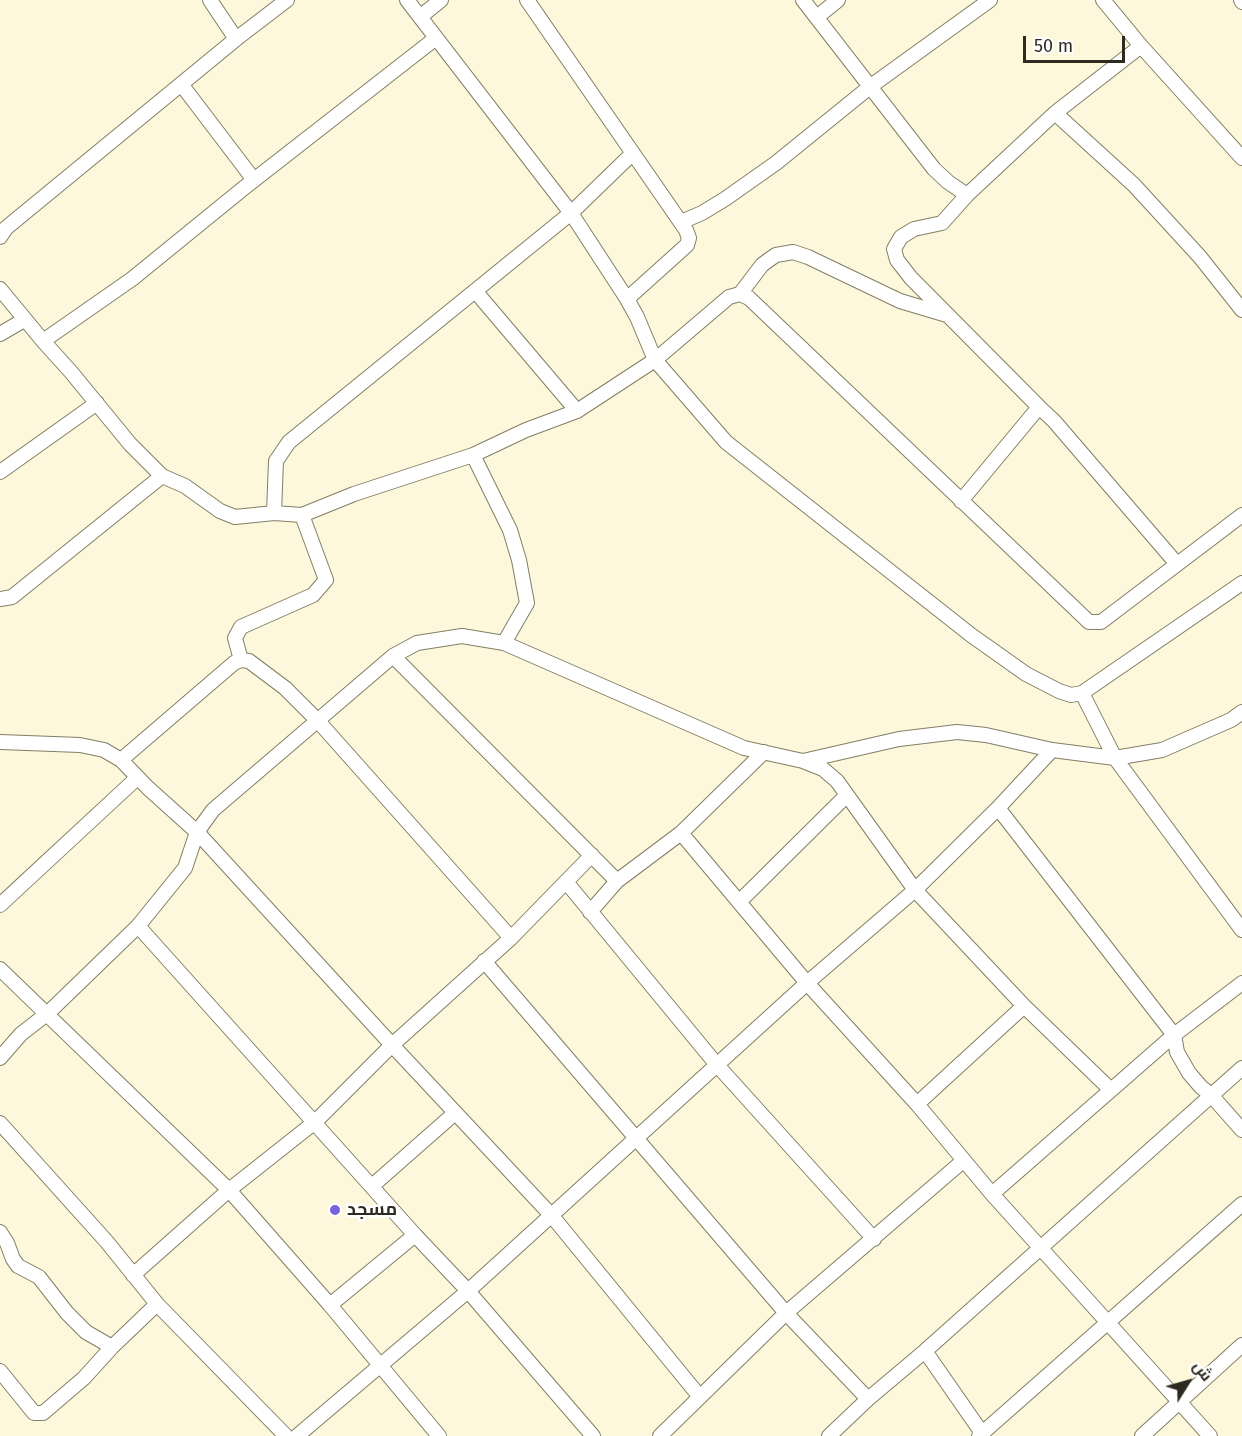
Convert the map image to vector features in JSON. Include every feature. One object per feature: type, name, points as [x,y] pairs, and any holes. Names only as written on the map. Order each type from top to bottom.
[{"type":"street","points":[[210,0],[236,39]]},
{"type":"street","points":[[0,237],[6,228],[236,39],[287,0]]},
{"type":"street","points":[[407,0],[571,213],[637,317],[656,360],[726,442],[962,628],[1026,675],[1071,695],[1082,693],[1242,583]]},
{"type":"street","points":[[420,17],[441,0]]},
{"type":"street","points":[[527,0],[681,222],[689,238],[687,245],[627,300]]},
{"type":"street","points":[[803,0],[934,169],[967,195]]},
{"type":"street","points":[[816,17],[838,0]]},
{"type":"street","points":[[681,222],[702,213],[776,163],[871,86],[990,0]]},
{"type":"street","points":[[1103,0],[1141,46],[1242,158]]},
{"type":"street","points":[[43,341],[132,279],[436,38]]},
{"type":"street","points":[[1141,46],[1055,113],[967,195],[942,223],[914,229],[901,237],[894,249],[897,260],[911,278],[1054,421],[1177,564]]},
{"type":"street","points":[[181,84],[254,180]]},
{"type":"street","points":[[1055,113],[1134,185],[1200,257],[1242,310]]},
{"type":"street","points":[[274,513],[276,460],[289,442],[571,213],[633,153]]},
{"type":"street","points":[[0,289],[130,444],[162,476],[186,486],[220,511],[235,517],[274,513],[302,515],[354,494],[473,455],[526,430],[577,411],[656,360],[729,297],[740,294],[762,265],[777,255],[793,252],[808,257],[900,301],[947,315]]},
{"type":"street","points":[[476,292],[577,411]]},
{"type":"street","points":[[740,294],[749,298],[1089,622],[1101,622],[1242,515]]},
{"type":"street","points":[[0,334],[24,320]]},
{"type":"street","points":[[0,472],[97,403]]},
{"type":"street","points":[[961,501],[1040,407]]},
{"type":"street","points":[[473,455],[510,530],[519,560],[526,603],[504,643]]},
{"type":"street","points":[[0,599],[12,597],[162,476]]},
{"type":"street","points":[[241,660],[235,638],[241,627],[313,596],[326,580],[302,515]]},
{"type":"street","points":[[0,1058],[21,1034],[48,1013],[138,926],[185,868],[197,832],[213,810],[393,656],[417,643],[462,636],[504,643],[744,748],[804,761],[823,769],[837,781],[915,890],[1024,1006],[1110,1089]]},
{"type":"street","points":[[393,656],[617,881]]},
{"type":"street","points":[[121,760],[234,663],[241,660],[249,662],[285,688],[318,721],[511,938]]},
{"type":"street","points":[[1082,693],[1115,758],[1241,925]]},
{"type":"street","points":[[804,761],[899,739],[957,732],[986,735],[1052,750],[1115,758],[1162,750],[1231,720],[1242,712]]},
{"type":"street","points":[[0,742],[80,745],[104,750],[121,760],[137,778],[197,832],[552,1216],[700,1397]]},
{"type":"street","points":[[297,1436],[468,1291],[807,983],[915,890],[998,808],[1052,750]]},
{"type":"street","points":[[590,912],[617,881],[681,832],[764,752]]},
{"type":"street","points":[[0,905],[137,778]]},
{"type":"street","points":[[740,902],[847,795]]},
{"type":"street","points":[[998,808],[1174,1035],[1177,1052],[1189,1073],[1242,1130]]},
{"type":"street","points":[[681,832],[807,983],[917,1104],[1039,1248],[1210,1436]]},
{"type":"street","points":[[133,1275],[229,1190],[315,1122],[392,1045],[511,938],[592,855]]},
{"type":"street","points":[[567,883],[717,1065],[874,1239]]},
{"type":"street","points":[[138,926],[415,1236],[468,1291],[593,1436]]},
{"type":"street","points":[[484,961],[786,1313],[868,1399]]},
{"type":"street","points":[[0,969],[229,1190],[330,1305],[439,1436]]},
{"type":"street","points":[[992,1194],[1110,1089],[1174,1035],[1242,983]]},
{"type":"street","points":[[917,1104],[1024,1006]]},
{"type":"street","points":[[829,1436],[1242,1068]]},
{"type":"street","points":[[372,1186],[455,1113]]},
{"type":"street","points":[[0,1123],[107,1242],[157,1304],[286,1436]]},
{"type":"street","points":[[660,1436],[786,1313],[963,1161]]},
{"type":"street","points":[[925,1351],[980,1435],[1242,1204]]},
{"type":"street","points":[[0,1232],[8,1243],[18,1266],[39,1277],[67,1313],[86,1332],[112,1347]]},
{"type":"street","points":[[330,1305],[415,1236]]},
{"type":"street","points":[[0,1371],[34,1413],[43,1413],[84,1378],[112,1347],[157,1304]]},
{"type":"street","points":[[1142,1436],[1242,1345]]},
{"type":"place","name":"مسجد","points":[[335,1210]]}]
